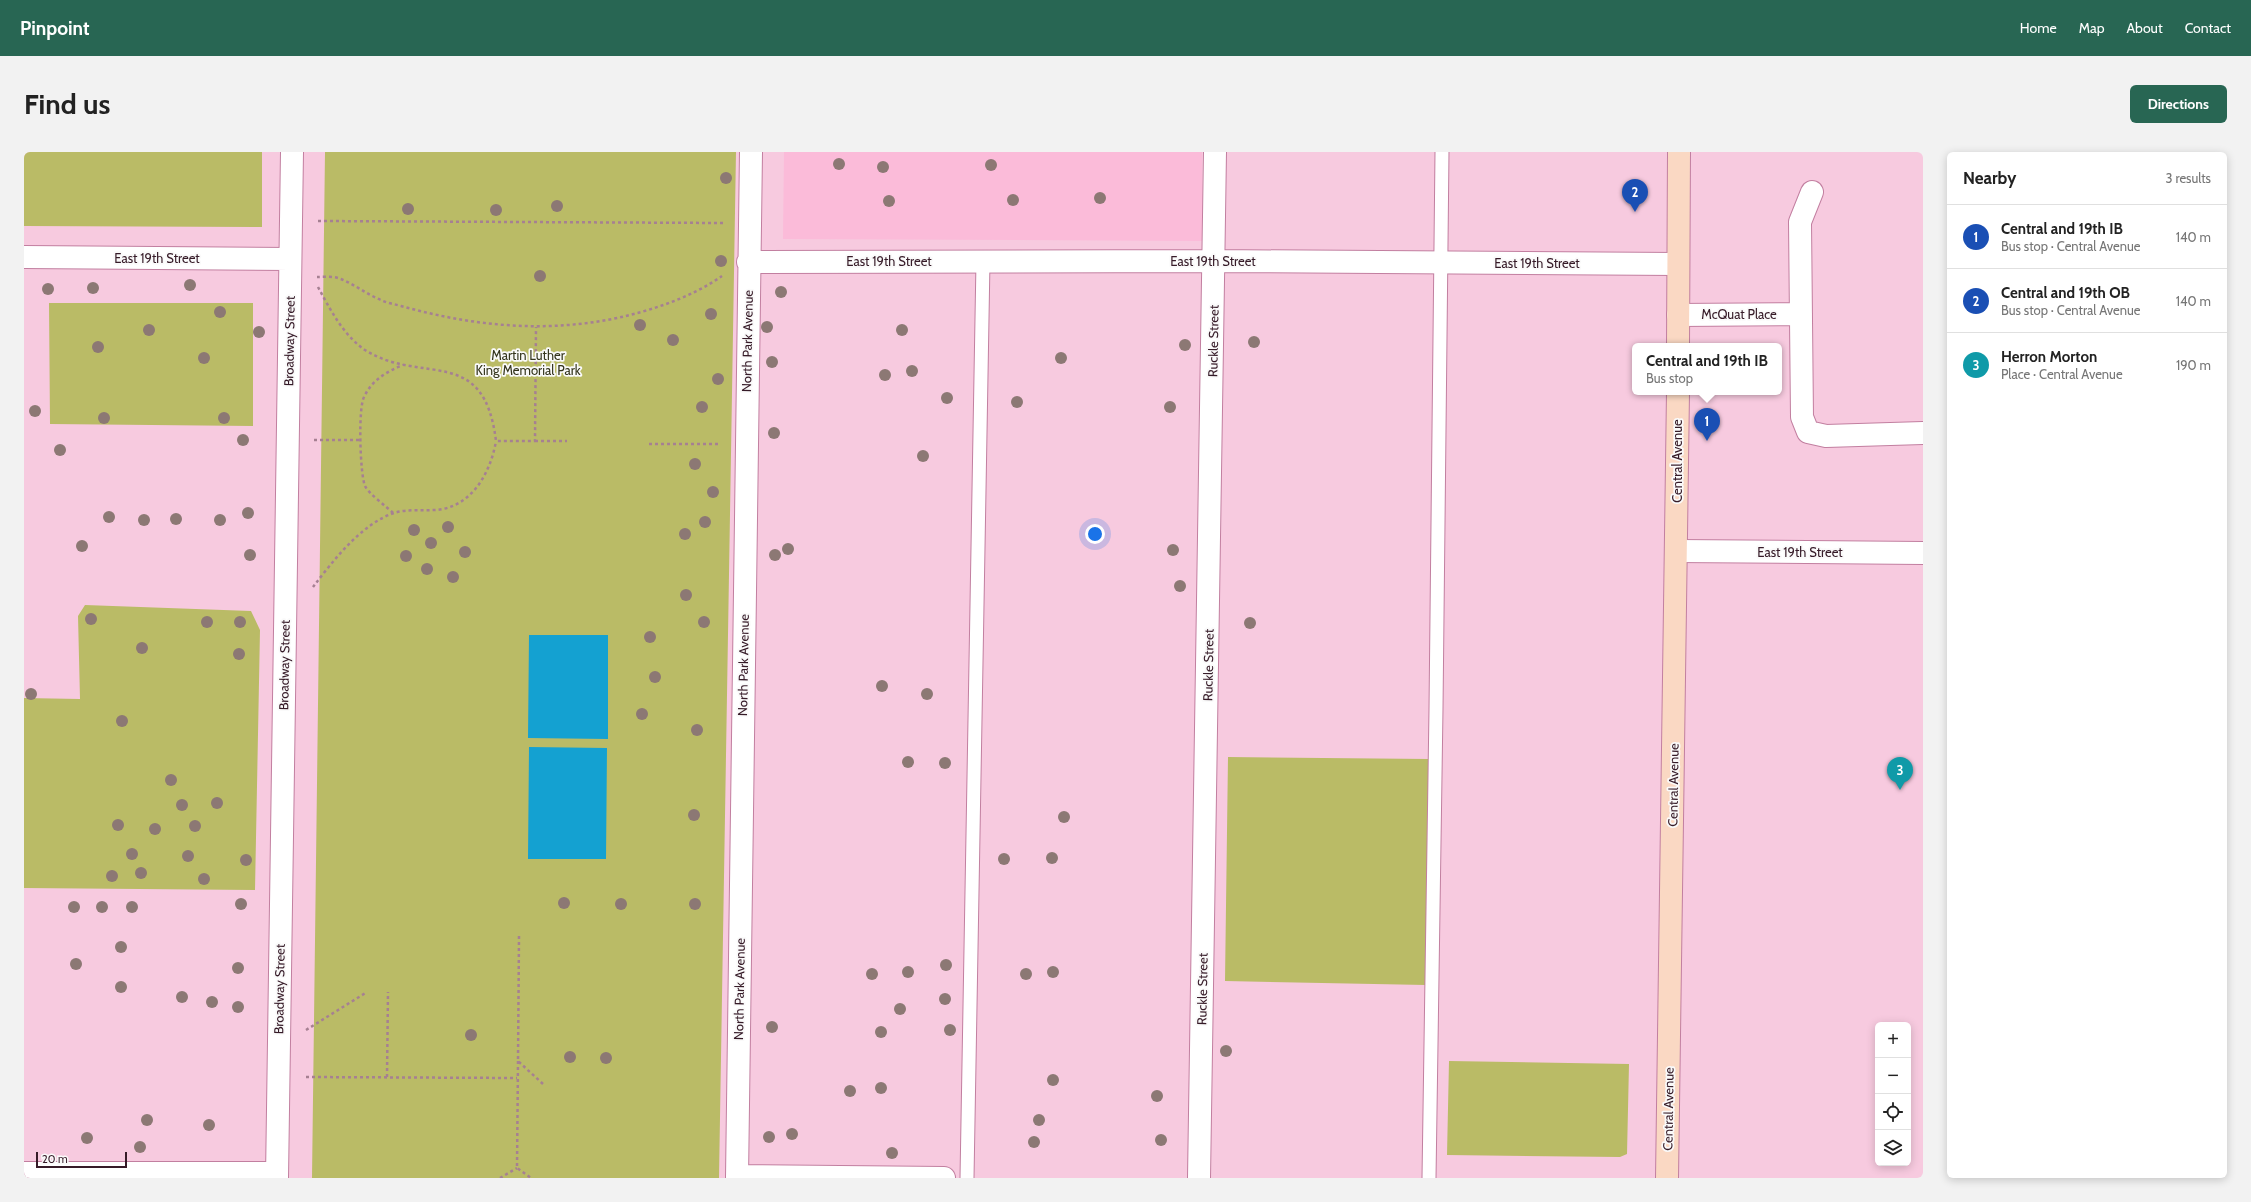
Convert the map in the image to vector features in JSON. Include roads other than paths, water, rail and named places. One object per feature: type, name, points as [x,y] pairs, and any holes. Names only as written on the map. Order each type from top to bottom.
[{"type":"main road","points":[[1678,343],[1679,152]]},
{"type":"main road","name":"Central Avenue","points":[[1667,1178],[1678,395]]},
{"type":"street","name":"Broadway Street","points":[[277,1176],[292,152]]},
{"type":"street","name":"North Park Avenue","points":[[737,1177],[748,262],[751,152]]},
{"type":"street","name":"Ruckle Street","points":[[1200,1178],[1215,152]]},
{"type":"street","points":[[1812,192],[1800,222],[1802,417],[1808,432],[1826,436],[1923,433]]},
{"type":"street","name":"East 19th Street","points":[[24,256],[290,259]]},
{"type":"street","name":"East 19th Street","points":[[748,262],[1214,261],[1678,264]]},
{"type":"street","name":"McQuat Place","points":[[1678,315],[1801,314]]},
{"type":"street","name":"East 19th Street","points":[[1676,551],[1923,553]]},
{"type":"street","points":[[36,1174],[277,1176]]},
{"type":"street","points":[[737,1177],[944,1178]]},
{"type":"lane","points":[[1429,1178],[1442,152]]},
{"type":"lane","points":[[967,1178],[983,261]]},
{"type":"water","points":[[529,635],[608,635],[608,739],[528,738]]},
{"type":"water","points":[[529,747],[607,748],[606,859],[528,859]]},
{"type":"place","name":"Central and 19th OB","points":[[1635,212]]},
{"type":"place","name":"Central and 19th IB","points":[[1707,441]]},
{"type":"place","name":"Herron Morton","points":[[1900,790]]},
{"type":"park label","name":"Martin Luther King Memorial Park","points":[[528,362]]}]
